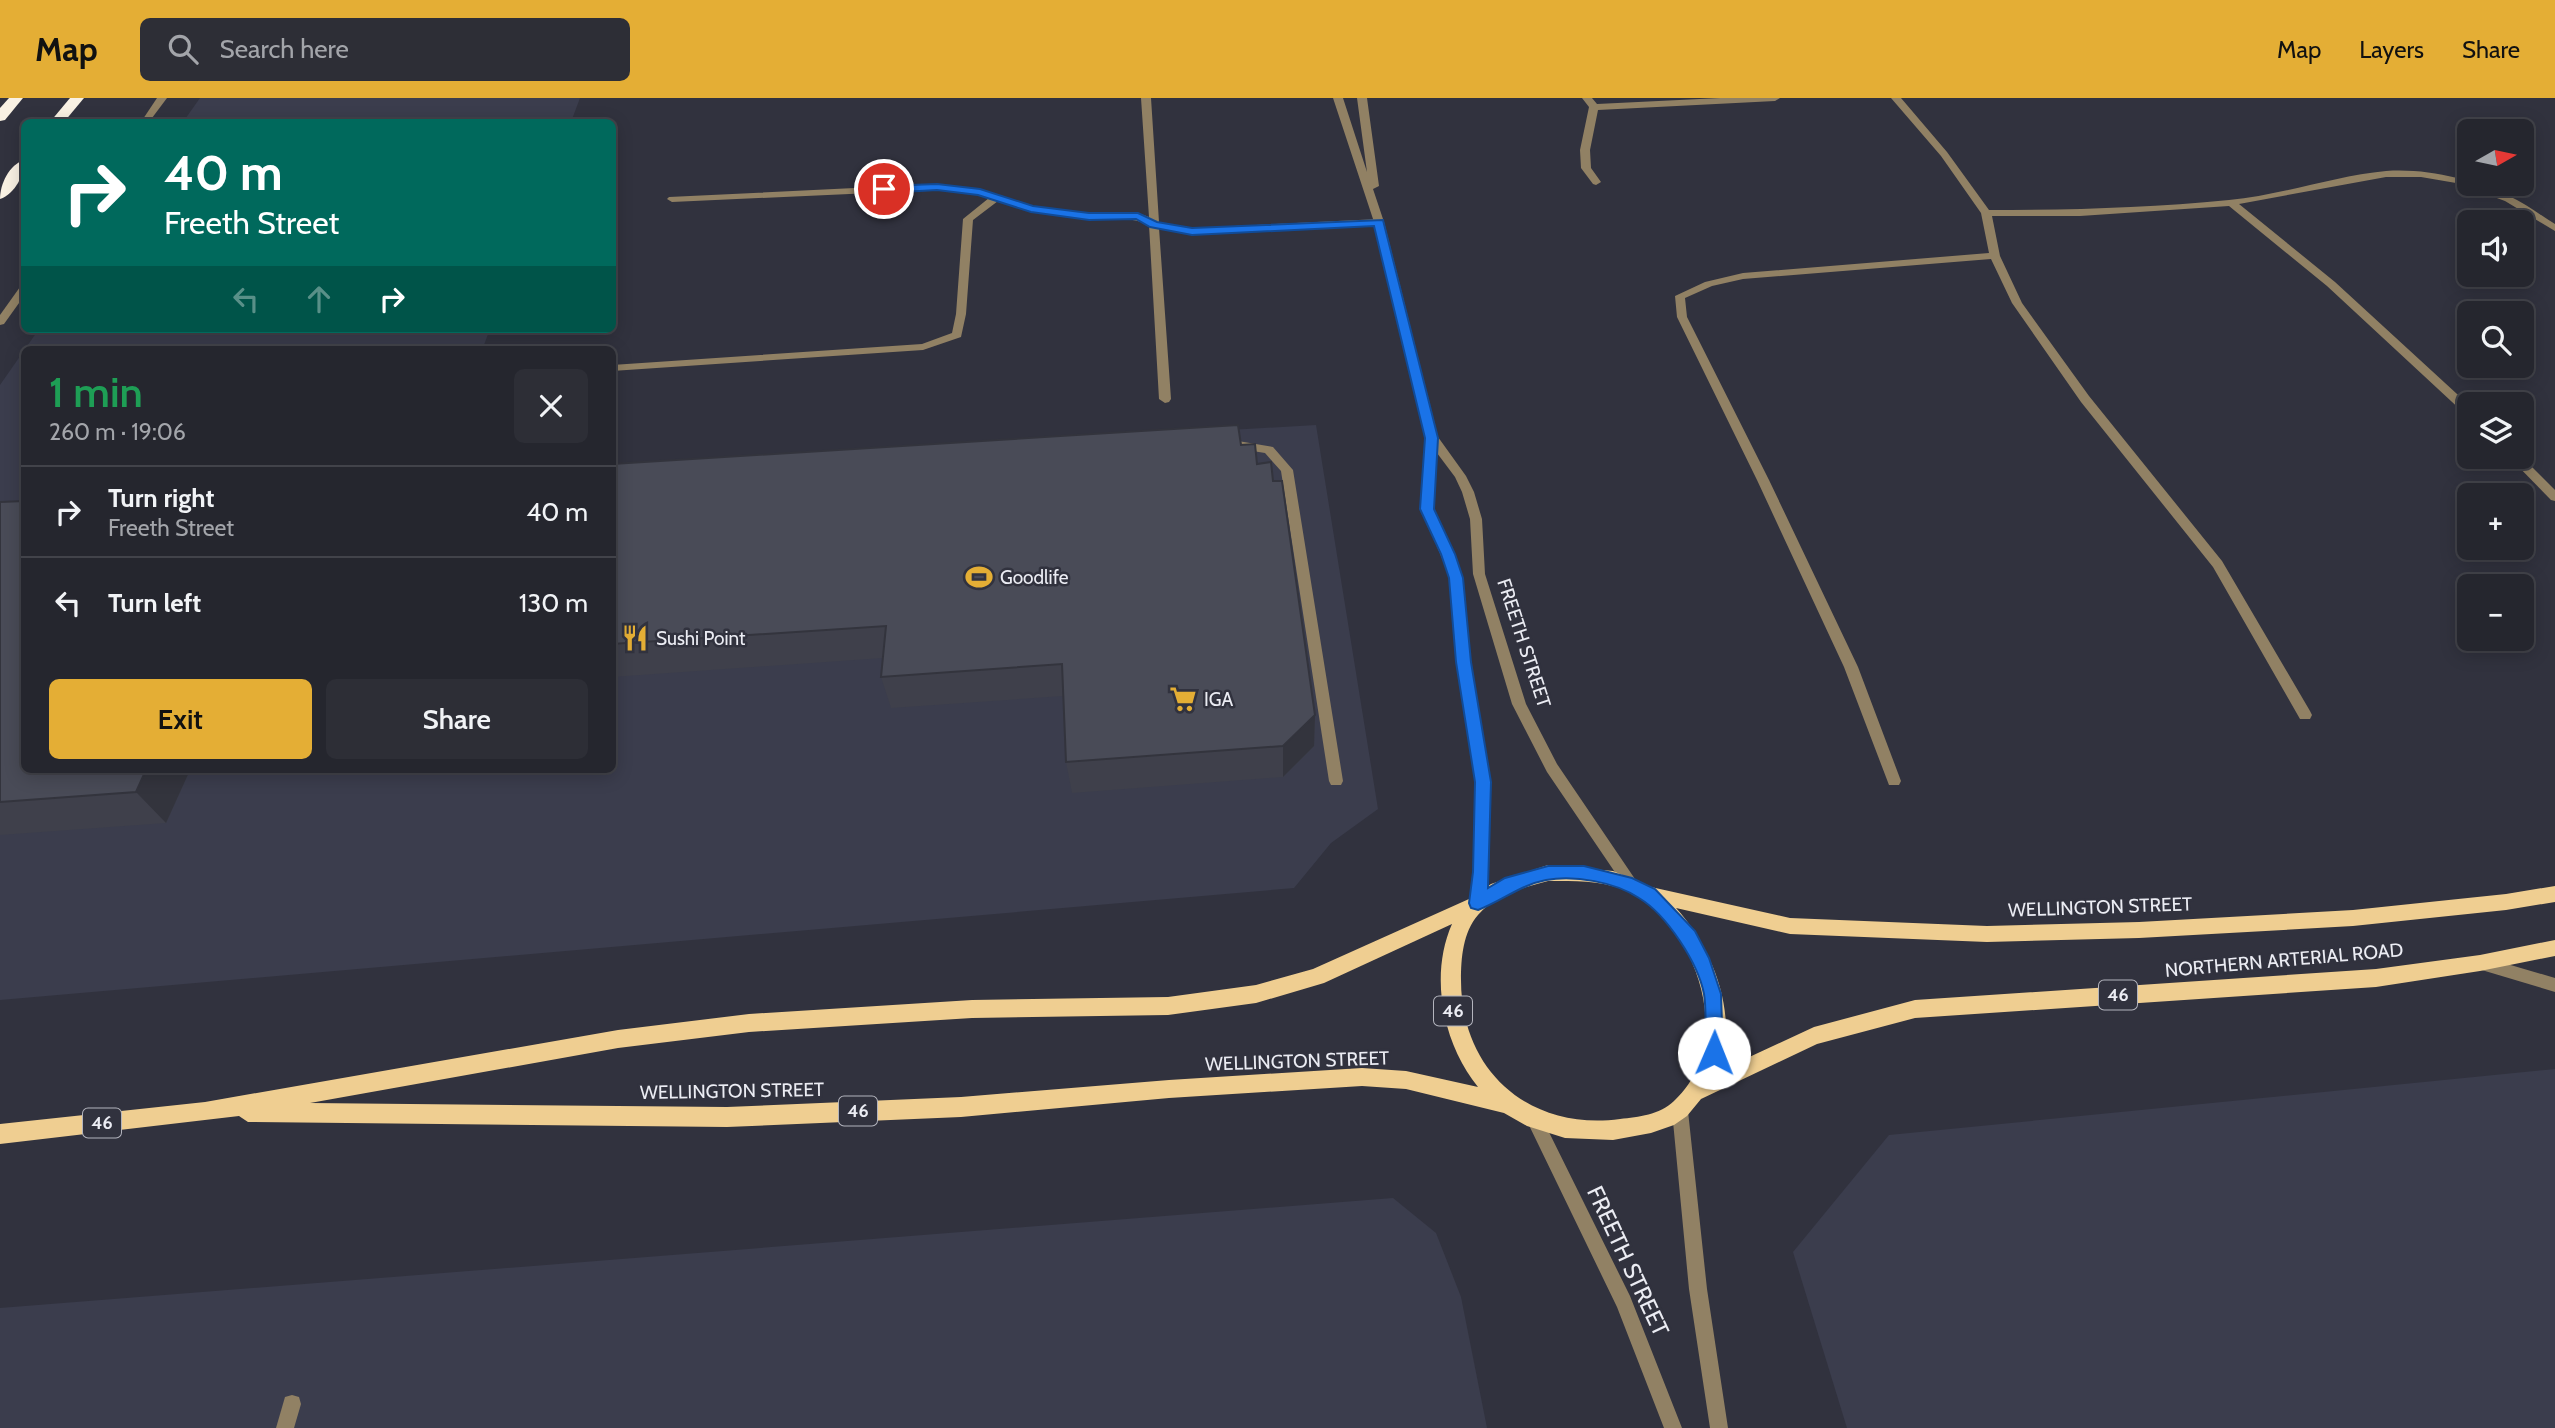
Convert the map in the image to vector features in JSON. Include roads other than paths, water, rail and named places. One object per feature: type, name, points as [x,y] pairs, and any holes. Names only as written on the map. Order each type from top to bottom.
[{"type":"highway","points":[[0,117],[16,98]]},
{"type":"highway","points":[[60,119],[77,98]]},
{"type":"highway","points":[[0,195],[21,168]]},
{"type":"main road","name":"46","points":[[1548,873],[1584,873],[1640,890],[1688,937],[1700,958],[1713,994],[1714,1053],[1695,1092],[1680,1111],[1651,1124],[1604,1132],[1578,1130],[1533,1117],[1508,1104],[1483,1075],[1464,1046],[1454,1021],[1450,988],[1452,956],[1460,923],[1475,905],[1511,883],[1548,873]]},
{"type":"main road","name":"WELLINGTON STREET","points":[[1640,890],[1790,926],[1987,934],[2138,930],[2353,918],[2506,902],[2555,894]]},
{"type":"main road","name":"WELLINGTON STREET","points":[[0,1134],[205,1112],[618,1039],[736,1025],[972,1009],[1168,1006],[1256,994],[1317,977],[1475,905]]},
{"type":"main road","name":"NORTHERN ARTERIAL ROAD","points":[[1695,1092],[1814,1036],[1915,1009],[2376,978],[2480,963],[2555,948]]},
{"type":"main road","name":"WELLINGTON STREET","points":[[205,1112],[727,1117],[961,1107],[1169,1089],[1362,1077],[1406,1080],[1508,1104]]},
{"type":"street","points":[[147,119],[162,98]]},
{"type":"street","points":[[1146,98],[1165,399]]},
{"type":"street","name":"FREETH STREET","points":[[1338,98],[1379,222],[1432,438],[1427,509],[1456,578],[1464,662],[1483,782],[1482,872],[1475,905]]},
{"type":"street","name":"FREETH STREET","points":[[1362,98],[1379,222]]},
{"type":"street","points":[[1587,98],[1594,107],[1585,150],[1586,168],[1596,182]]},
{"type":"street","points":[[1594,107],[1775,98]]},
{"type":"street","points":[[1896,98],[1944,154],[1986,213],[1995,256],[2017,303],[2085,399],[2218,564],[2305,715]]},
{"type":"street","points":[[1986,213],[2080,213],[2231,203],[2386,174],[2421,173],[2458,181],[2508,199],[2555,228]]},
{"type":"street","points":[[672,198],[937,187],[980,192],[1031,209],[1089,216],[1138,216],[1154,225],[1192,232],[1379,222]]},
{"type":"street","points":[[616,368],[923,347],[957,335],[968,219],[996,198]]},
{"type":"street","points":[[2231,203],[2331,284],[2457,400]]},
{"type":"street","points":[[1894,780],[1851,667],[1682,317],[1680,296],[1709,284],[1743,276],[1995,256]]},
{"type":"street","points":[[0,322],[21,293]]},
{"type":"street","name":"FREETH STREET","points":[[1432,438],[1460,476],[1468,492],[1476,519],[1479,574],[1519,704],[1552,768],[1640,890]]},
{"type":"street","points":[[1226,446],[1269,450],[1287,470],[1336,781]]},
{"type":"street","points":[[2527,469],[2555,497]]},
{"type":"street","points":[[2480,963],[2555,985]]},
{"type":"street","name":"FREETH STREET","points":[[1680,1111],[1698,1289],[1719,1428]]},
{"type":"street","name":"FREETH STREET","points":[[1533,1117],[1624,1303],[1673,1428]]},
{"type":"street","points":[[285,1428],[292,1404]]},
{"type":"place","name":"Goodlife","points":[[979,577]]},
{"type":"place","name":"Sushi Point","points":[[635,638]]},
{"type":"place","name":"IGA","points":[[1183,699]]}]
